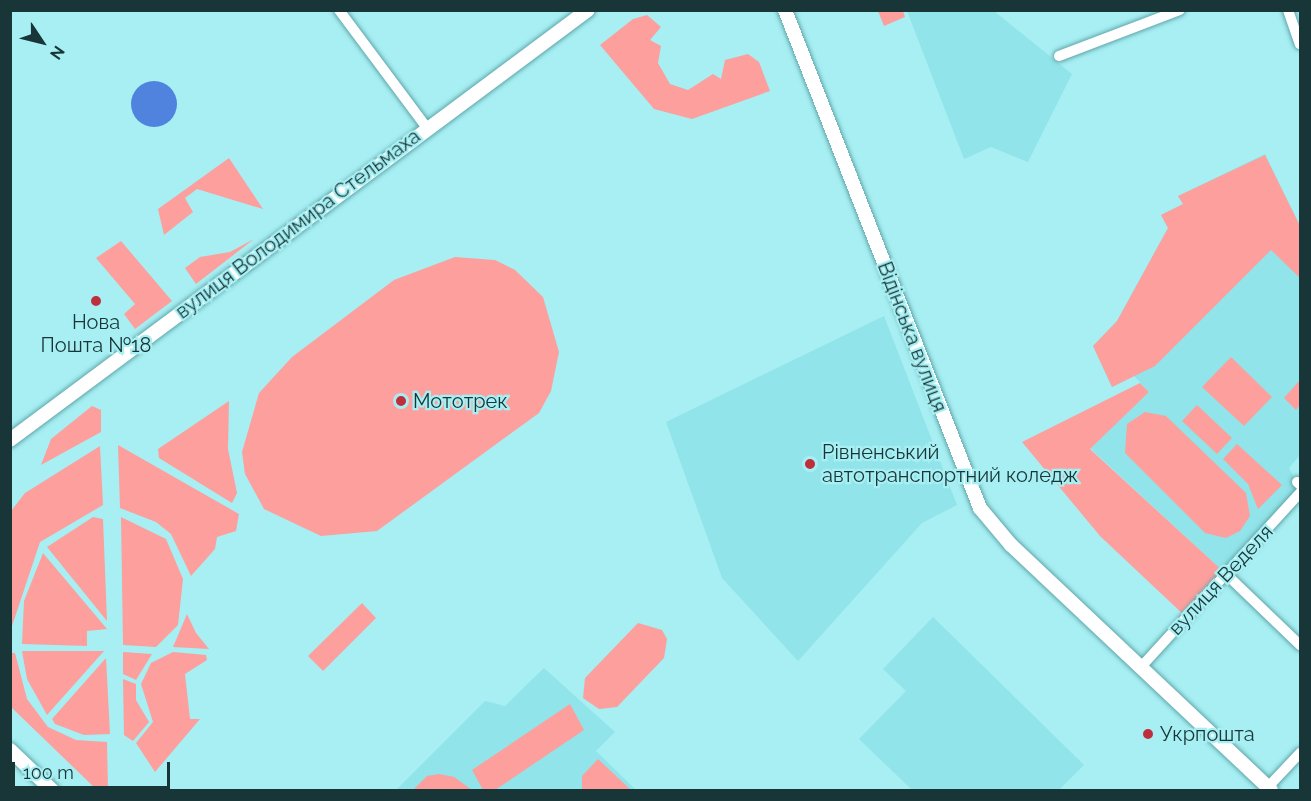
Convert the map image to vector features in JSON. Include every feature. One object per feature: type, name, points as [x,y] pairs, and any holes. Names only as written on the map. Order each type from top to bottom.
[{"type":"main road","name":"вулиця Володимира Стельмаха","points":[[10,440],[588,10]]},
{"type":"main road","name":"Відінська вулиця","points":[[779,10],[787,16],[980,508],[1011,545],[1270,789]]},
{"type":"main road","points":[[10,750],[52,790]]},
{"type":"street","points":[[339,10],[427,128]]},
{"type":"street","points":[[1059,56],[1180,10]]},
{"type":"street","points":[[1288,10],[1300,44]]},
{"type":"street","name":"вулиця Веделя","points":[[1141,667],[1226,574],[1299,487]]},
{"type":"street","points":[[1226,574],[1300,645]]},
{"type":"street","points":[[1270,789],[1300,753]]},
{"type":"shaded area","points":[[878,11],[903,11],[905,17],[884,26]]},
{"type":"shaded area","points":[[907,11],[994,11],[1072,74],[1028,162],[991,147],[964,159]]},
{"type":"shaded area","points":[[647,15],[661,27],[650,40],[661,46],[658,63],[670,84],[688,90],[713,74],[721,79],[725,60],[748,54],[759,62],[770,91],[692,119],[654,109],[600,45],[633,19]]},
{"type":"shaded area","points":[[1265,154],[1300,226],[1300,455],[1289,468],[1300,488],[1225,573],[1090,448],[1149,392],[1134,376],[1112,387],[1093,346],[1117,321],[1168,228],[1161,215],[1183,204],[1178,196]]},
{"type":"shaded area","points":[[1265,155],[1300,226],[1300,278],[1271,250],[1155,366],[1112,387],[1093,346],[1117,321],[1168,228],[1161,215],[1183,204],[1178,196]]},
{"type":"shaded area","points":[[229,158],[263,209],[197,189],[185,198],[193,212],[164,235],[158,209]]},
{"type":"shaded area","points":[[254,239],[196,284],[185,268],[200,257],[230,252]]},
{"type":"shaded area","points":[[121,241],[172,301],[135,329],[124,314],[135,304],[96,258]]},
{"type":"shaded area","name":"Мототрек","points":[[455,257],[495,260],[515,270],[543,297],[559,352],[551,391],[539,413],[377,531],[321,536],[264,509],[245,474],[242,452],[259,393],[292,357],[394,280]]},
{"type":"shaded area","name":"Рівненський автотранспортний коледж","points":[[884,316],[957,505],[922,523],[798,661],[722,578],[666,422]]},
{"type":"shaded area","points":[[1231,357],[1272,397],[1244,426],[1202,387]]},
{"type":"shaded area","points":[[1300,380],[1300,405],[1296,410],[1284,398]]},
{"type":"shaded area","points":[[1140,383],[1149,392],[1090,449],[1225,573],[1185,616],[1100,536],[1022,442]]},
{"type":"shaded area","points":[[229,401],[228,449],[237,493],[232,503],[159,458],[158,449]]},
{"type":"shaded area","points":[[1197,405],[1232,438],[1217,454],[1182,421]]},
{"type":"shaded area","points":[[92,406],[101,410],[101,432],[41,465],[51,439]]},
{"type":"shaded area","points":[[1145,412],[1166,416],[1246,493],[1250,516],[1240,531],[1226,538],[1205,533],[1125,453],[1127,424]]},
{"type":"shaded area","points":[[1237,444],[1282,485],[1258,509],[1248,484],[1223,459]]},
{"type":"shaded area","points":[[118,445],[239,514],[236,531],[217,537],[215,549],[191,576],[171,534],[156,522],[120,508]]},
{"type":"shaded area","points":[[100,446],[103,505],[40,542],[11,629],[11,511],[25,493]]},
{"type":"shaded area","points":[[93,517],[103,519],[107,621],[47,547]]},
{"type":"shaded area","points":[[121,517],[166,539],[183,579],[178,625],[156,647],[123,645]]},
{"type":"shaded area","points":[[43,553],[107,629],[87,631],[87,646],[22,644],[24,601]]},
{"type":"shaded area","points":[[362,603],[376,618],[323,671],[308,656]]},
{"type":"shaded area","points":[[187,614],[196,633],[209,649],[173,647]]},
{"type":"shaded area","points":[[933,617],[1084,765],[1059,790],[912,790],[859,739],[906,691],[883,669]]},
{"type":"shaded area","points":[[638,623],[662,630],[667,639],[664,658],[617,707],[599,709],[583,698],[585,678]]},
{"type":"shaded area","points":[[22,651],[104,651],[47,715],[27,679]]},
{"type":"shaded area","points":[[123,652],[152,654],[136,680],[123,674]]},
{"type":"shaded area","points":[[173,652],[206,655],[207,660],[185,674],[190,719],[200,719],[155,772],[136,743],[153,722],[141,684],[151,663]]},
{"type":"shaded area","points":[[11,653],[15,653],[27,699],[48,727],[76,740],[107,742],[108,790],[97,790],[11,707]]},
{"type":"shaded area","points":[[106,658],[110,734],[84,735],[55,724],[52,719]]},
{"type":"shaded area","points":[[544,668],[615,732],[596,751],[636,790],[396,790],[485,701],[505,706]]},
{"type":"shaded area","points":[[123,679],[136,684],[136,700],[149,722],[133,741],[124,735]]},
{"type":"shaded area","points":[[570,704],[584,730],[495,790],[483,790],[472,770]]},
{"type":"shaded area","points":[[598,759],[631,790],[582,790],[582,776]]},
{"type":"shaded area","points":[[439,774],[454,777],[472,790],[413,790],[427,776]]},
{"type":"water","points":[[154,81],[170,88],[177,104],[170,120],[154,127],[138,120],[131,104],[138,88]]},
{"type":"place","name":"Нова Пошта №18","points":[[96,301]]},
{"type":"place","name":"Мототрек","points":[[401,401]]},
{"type":"place","name":"Рівненський автотранспортний коледж","points":[[810,464]]},
{"type":"place","name":"Укрпошта","points":[[1148,734]]}]
